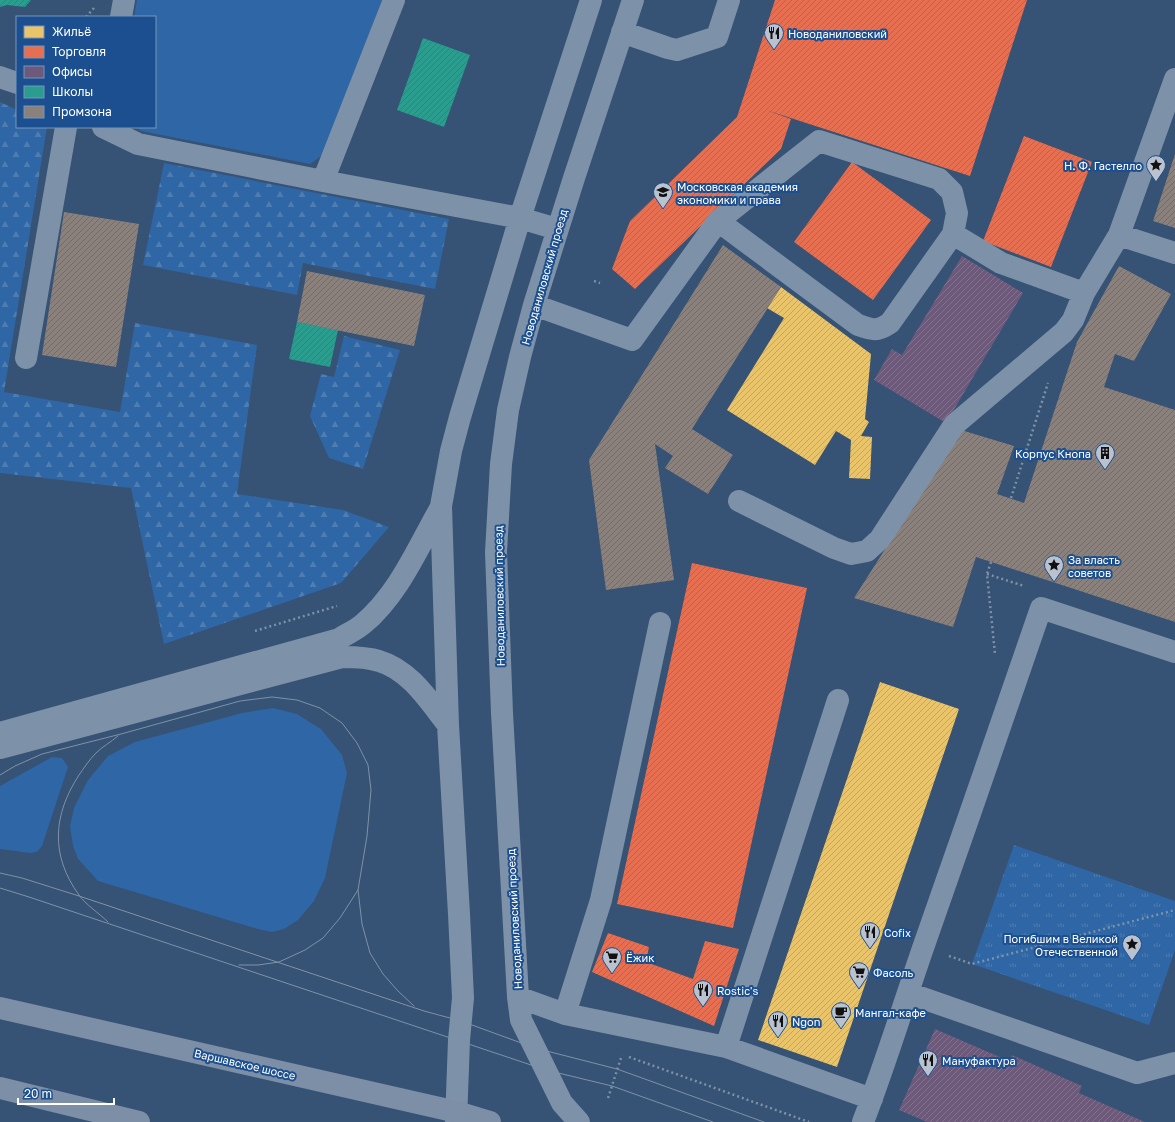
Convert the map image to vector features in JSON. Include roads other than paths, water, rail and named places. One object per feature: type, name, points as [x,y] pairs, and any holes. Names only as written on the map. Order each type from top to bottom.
[{"type":"main road","name":"Варшавское шоссе","points":[[0,1008],[456,1117],[490,1122]]},
{"type":"main road","points":[[0,1088],[139,1122]]},
{"type":"street","points":[[122,16],[124,0]]},
{"type":"street","points":[[323,181],[394,0]]},
{"type":"street","points":[[456,1117],[459,1040],[463,998],[448,725],[441,506],[451,451],[460,417],[520,218],[591,0]]},
{"type":"street","name":"Новоданиловский проезд","points":[[579,1122],[562,1103],[521,1020],[518,998],[502,713],[496,552],[501,464],[508,410],[520,357],[534,306],[574,178],[633,0]]},
{"type":"street","points":[[622,32],[677,50],[717,37],[729,0]]},
{"type":"street","points":[[0,77],[16,83]]},
{"type":"street","points":[[739,501],[834,548],[852,554],[867,551],[880,539],[954,425],[1064,332],[1073,320],[1084,293],[1119,235],[1175,79]]},
{"type":"street","points":[[26,358],[66,128]]},
{"type":"street","points":[[105,128],[138,144],[520,218],[558,229]]},
{"type":"street","points":[[534,306],[632,340],[718,221],[819,141],[939,179],[952,192],[957,213],[953,234],[890,323],[882,329],[870,330],[858,325],[718,221]]},
{"type":"street","points":[[953,234],[1001,263],[1084,293]]},
{"type":"street","points":[[1119,235],[1175,253]]},
{"type":"street","points":[[0,733],[339,639],[362,624],[384,603],[403,575],[441,506]]},
{"type":"street","points":[[863,1122],[1041,608],[1175,652]]},
{"type":"street","points":[[566,1014],[602,900],[660,623]]},
{"type":"street","points":[[0,748],[342,657],[358,657],[379,661],[397,669],[417,685],[448,725]]},
{"type":"street","points":[[726,1047],[838,700]]},
{"type":"street","points":[[908,993],[1137,1072],[1175,1063]]},
{"type":"street","points":[[518,998],[566,1014],[726,1047],[872,1099]]},
{"type":"tram line","points":[[0,775],[15,766],[42,754],[240,701],[272,697],[297,700],[320,708],[342,723],[357,743],[368,765],[371,790],[367,836],[358,890],[362,924],[370,953],[383,974],[414,1006]]},
{"type":"tram line","points":[[108,922],[79,895],[70,880],[63,865],[59,850],[58,835],[64,805],[70,790],[79,775],[96,753],[118,736]]},
{"type":"tram line","points":[[0,873],[22,878],[79,896],[424,1011],[461,1021],[535,1048],[617,1069],[764,1122]]},
{"type":"tram line","points":[[0,888],[546,1070],[612,1086],[713,1122]]},
{"type":"tram line","points":[[239,965],[258,965],[279,962],[305,950],[323,938],[340,918],[358,890]]},
{"type":"place","name":"Новоданиловский","points":[[774,50]]},
{"type":"place","name":"Н. Ф. Гастелло","points":[[1156,182]]},
{"type":"place","name":"Московская академия экономики и права","points":[[663,209]]},
{"type":"place","name":"Корпус Кнопа","points":[[1105,470]]},
{"type":"place","name":"За власть советов","points":[[1054,582]]},
{"type":"place","name":"Cofix","points":[[870,949]]},
{"type":"place","name":"Погибшим в Великой Отечественной","points":[[1132,961]]},
{"type":"place","name":"Ёжик","points":[[612,974]]},
{"type":"place","name":"Фасоль","points":[[859,989]]},
{"type":"place","name":"Rostic's","points":[[703,1007]]},
{"type":"place","name":"Мангал-кафе","points":[[841,1029]]},
{"type":"place","name":"Ngon","points":[[778,1038]]},
{"type":"place","name":"Мануфактура","points":[[928,1077]]}]
